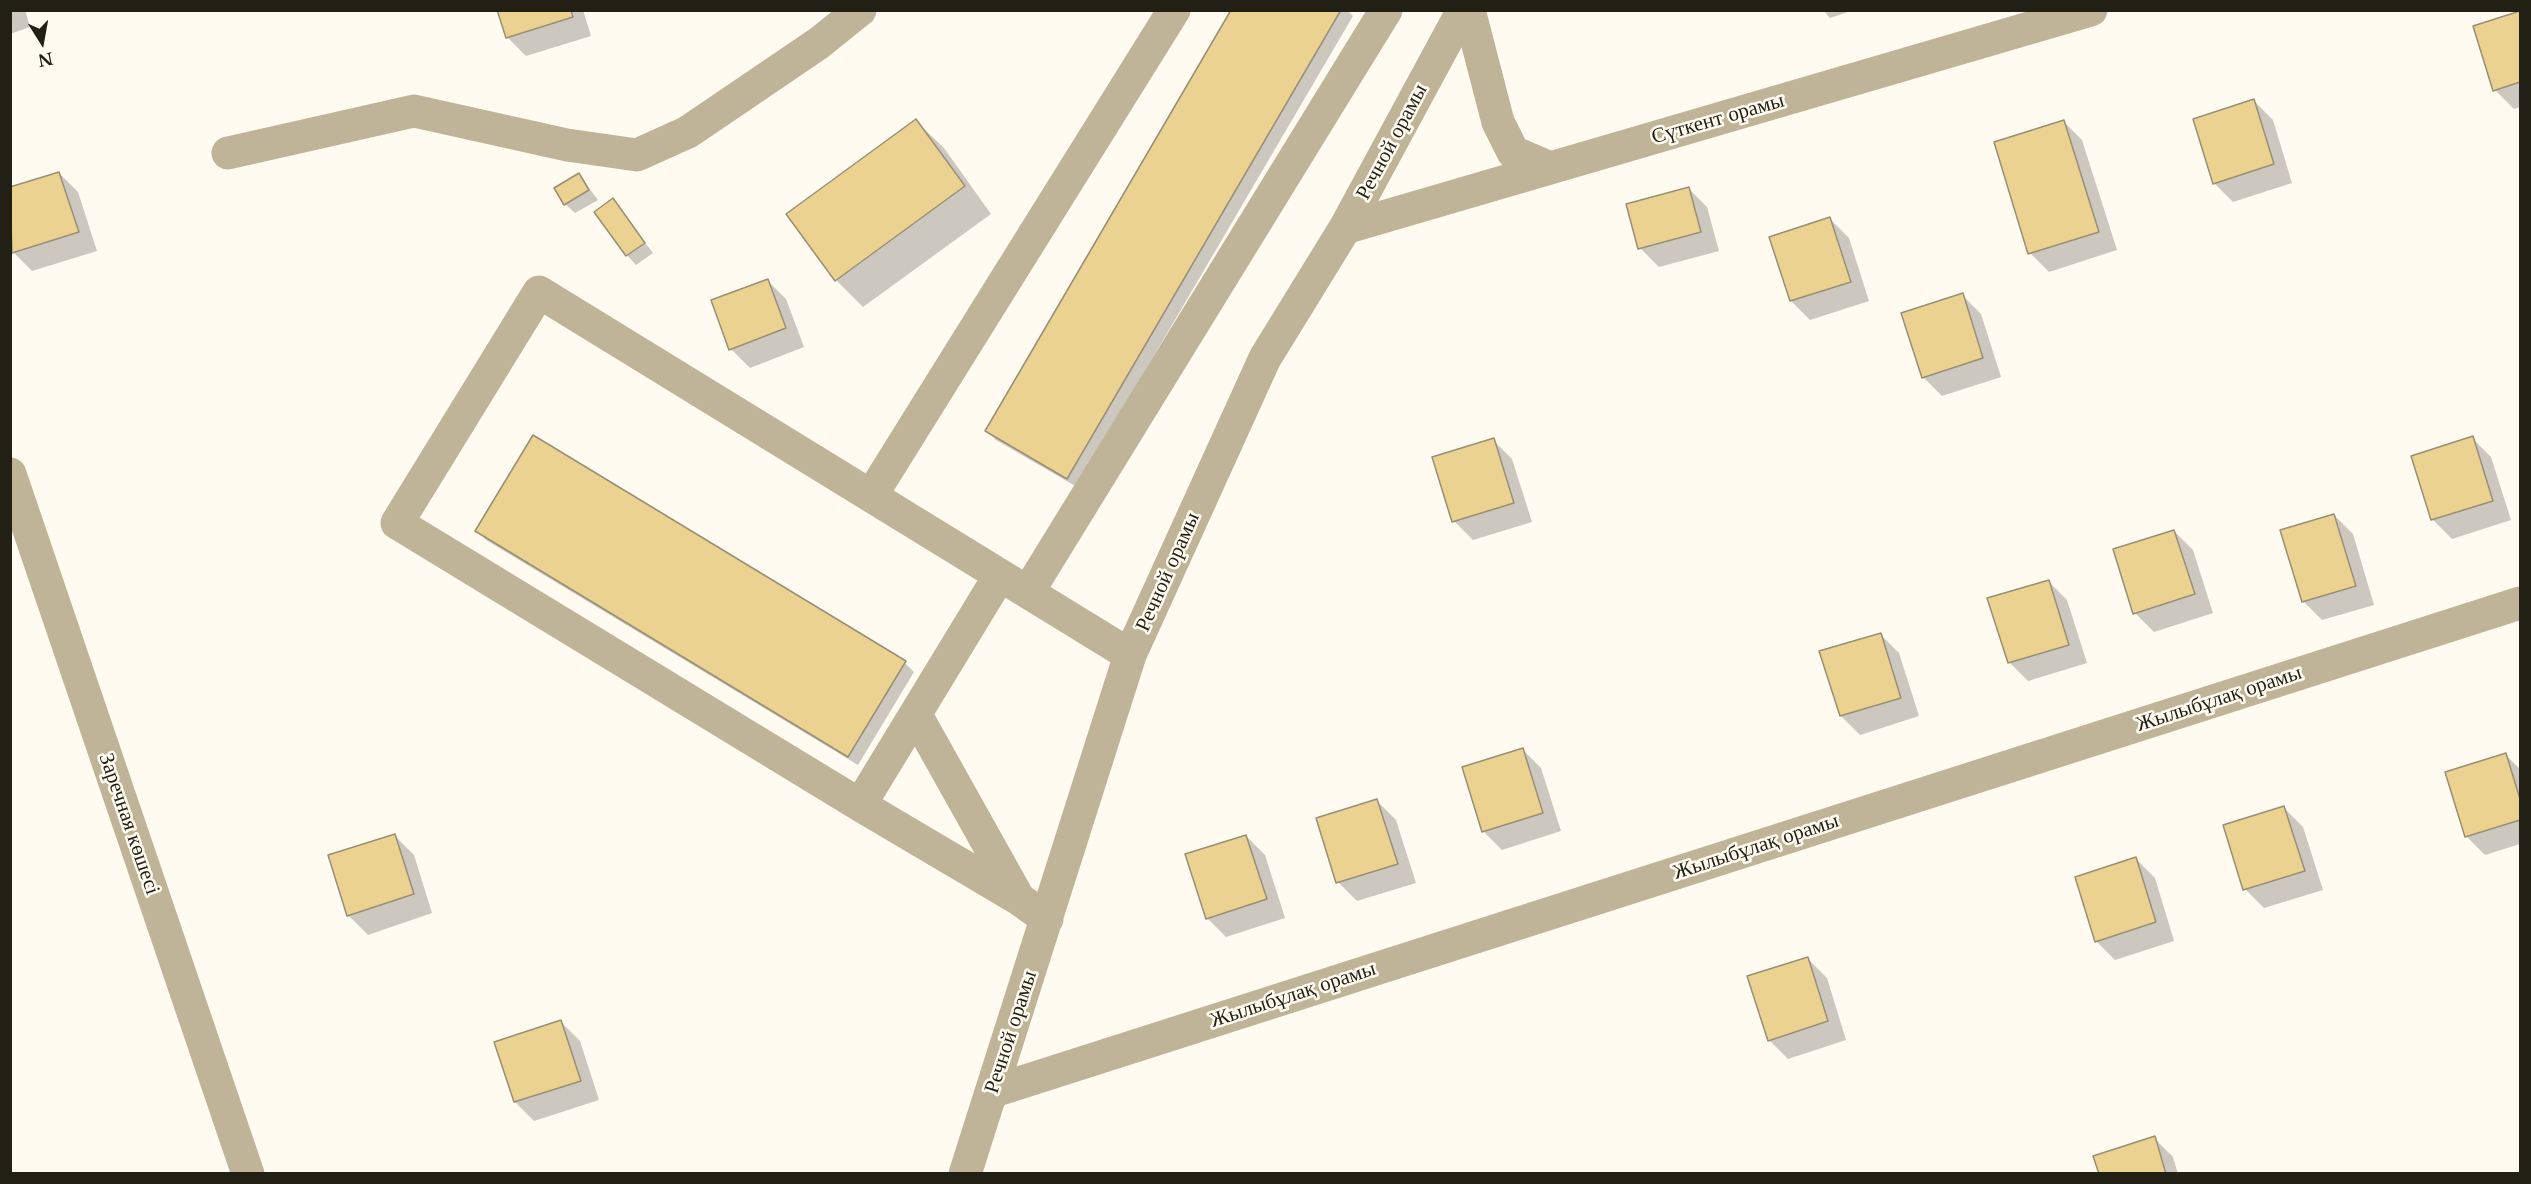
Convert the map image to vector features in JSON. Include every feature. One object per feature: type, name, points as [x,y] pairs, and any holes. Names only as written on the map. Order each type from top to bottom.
[{"type":"street","points":[[228,153],[414,111],[567,145],[637,154],[688,132],[819,43],[860,10]]},
{"type":"street","points":[[871,496],[1174,10]]},
{"type":"street","points":[[1028,592],[1386,10]]},
{"type":"street","name":"Речной орамы","points":[[965,1173],[1130,655],[1265,358],[1345,228],[1463,10]]},
{"type":"street","points":[[1469,10],[1498,122],[1514,152],[1550,168]]},
{"type":"street","name":"Сүткент орамы","points":[[1345,228],[2091,10]]},
{"type":"street","points":[[1047,919],[1018,898],[860,806],[397,523],[539,292],[1130,655]]},
{"type":"street","name":"Заречная көшесі","points":[[10,474],[248,1173]]},
{"type":"street","points":[[860,806],[1000,575]]},
{"type":"street","name":"Жылыбұлақ орамы","points":[[992,1092],[2520,603]]},
{"type":"street","points":[[916,715],[1018,898]]},
{"type":"building","points":[[497,10],[571,10],[573,17],[506,38]]},
{"type":"building","points":[[1231,10],[1341,10],[1067,479],[985,431]]},
{"type":"building","points":[[2520,11],[2520,82],[2493,91],[2473,26]]},
{"type":"building","points":[[2254,99],[2274,164],[2213,184],[2193,119]]},
{"type":"building","points":[[916,119],[965,186],[835,281],[786,214]]},
{"type":"building","points":[[2064,120],[2099,232],[2028,254],[1994,142]]},
{"type":"building","points":[[59,172],[79,232],[12,253],[10,187]]},
{"type":"building","points":[[579,173],[589,190],[564,205],[554,188]]},
{"type":"building","points":[[1689,187],[1701,232],[1638,249],[1626,204]]},
{"type":"building","points":[[613,198],[645,243],[626,256],[594,212]]},
{"type":"building","points":[[1830,217],[1851,282],[1790,301],[1769,237]]},
{"type":"building","points":[[768,279],[786,328],[729,350],[711,300]]},
{"type":"building","points":[[1963,293],[1983,358],[1922,378],[1901,313]]},
{"type":"building","points":[[533,435],[906,661],[848,757],[475,531]]},
{"type":"building","points":[[2473,436],[2493,501],[2431,520],[2411,456]]},
{"type":"building","points":[[1494,438],[1514,503],[1452,522],[1432,457]]},
{"type":"building","points":[[2334,514],[2356,586],[2302,602],[2280,530]]},
{"type":"building","points":[[2174,530],[2195,594],[2133,614],[2113,549]]},
{"type":"building","points":[[2049,580],[2069,645],[2008,663],[1987,598]]},
{"type":"building","points":[[1881,633],[1901,698],[1840,716],[1819,651]]},
{"type":"building","points":[[1523,748],[1543,813],[1482,832],[1462,767]]},
{"type":"building","points":[[2506,753],[2520,799],[2520,820],[2465,837],[2445,772]]},
{"type":"building","points":[[1377,799],[1398,864],[1336,883],[1316,818]]},
{"type":"building","points":[[2284,806],[2305,871],[2243,890],[2223,825]]},
{"type":"building","points":[[395,834],[414,894],[347,916],[328,855]]},
{"type":"building","points":[[1246,835],[1267,899],[1206,919],[1185,854]]},
{"type":"building","points":[[2136,857],[2156,922],[2095,942],[2075,877]]},
{"type":"building","points":[[1808,957],[1828,1021],[1768,1041],[1747,976]]},
{"type":"building","points":[[561,1020],[581,1081],[514,1102],[494,1042]]},
{"type":"building","points":[[2155,1136],[2166,1174],[2099,1174],[2093,1156]]}]
